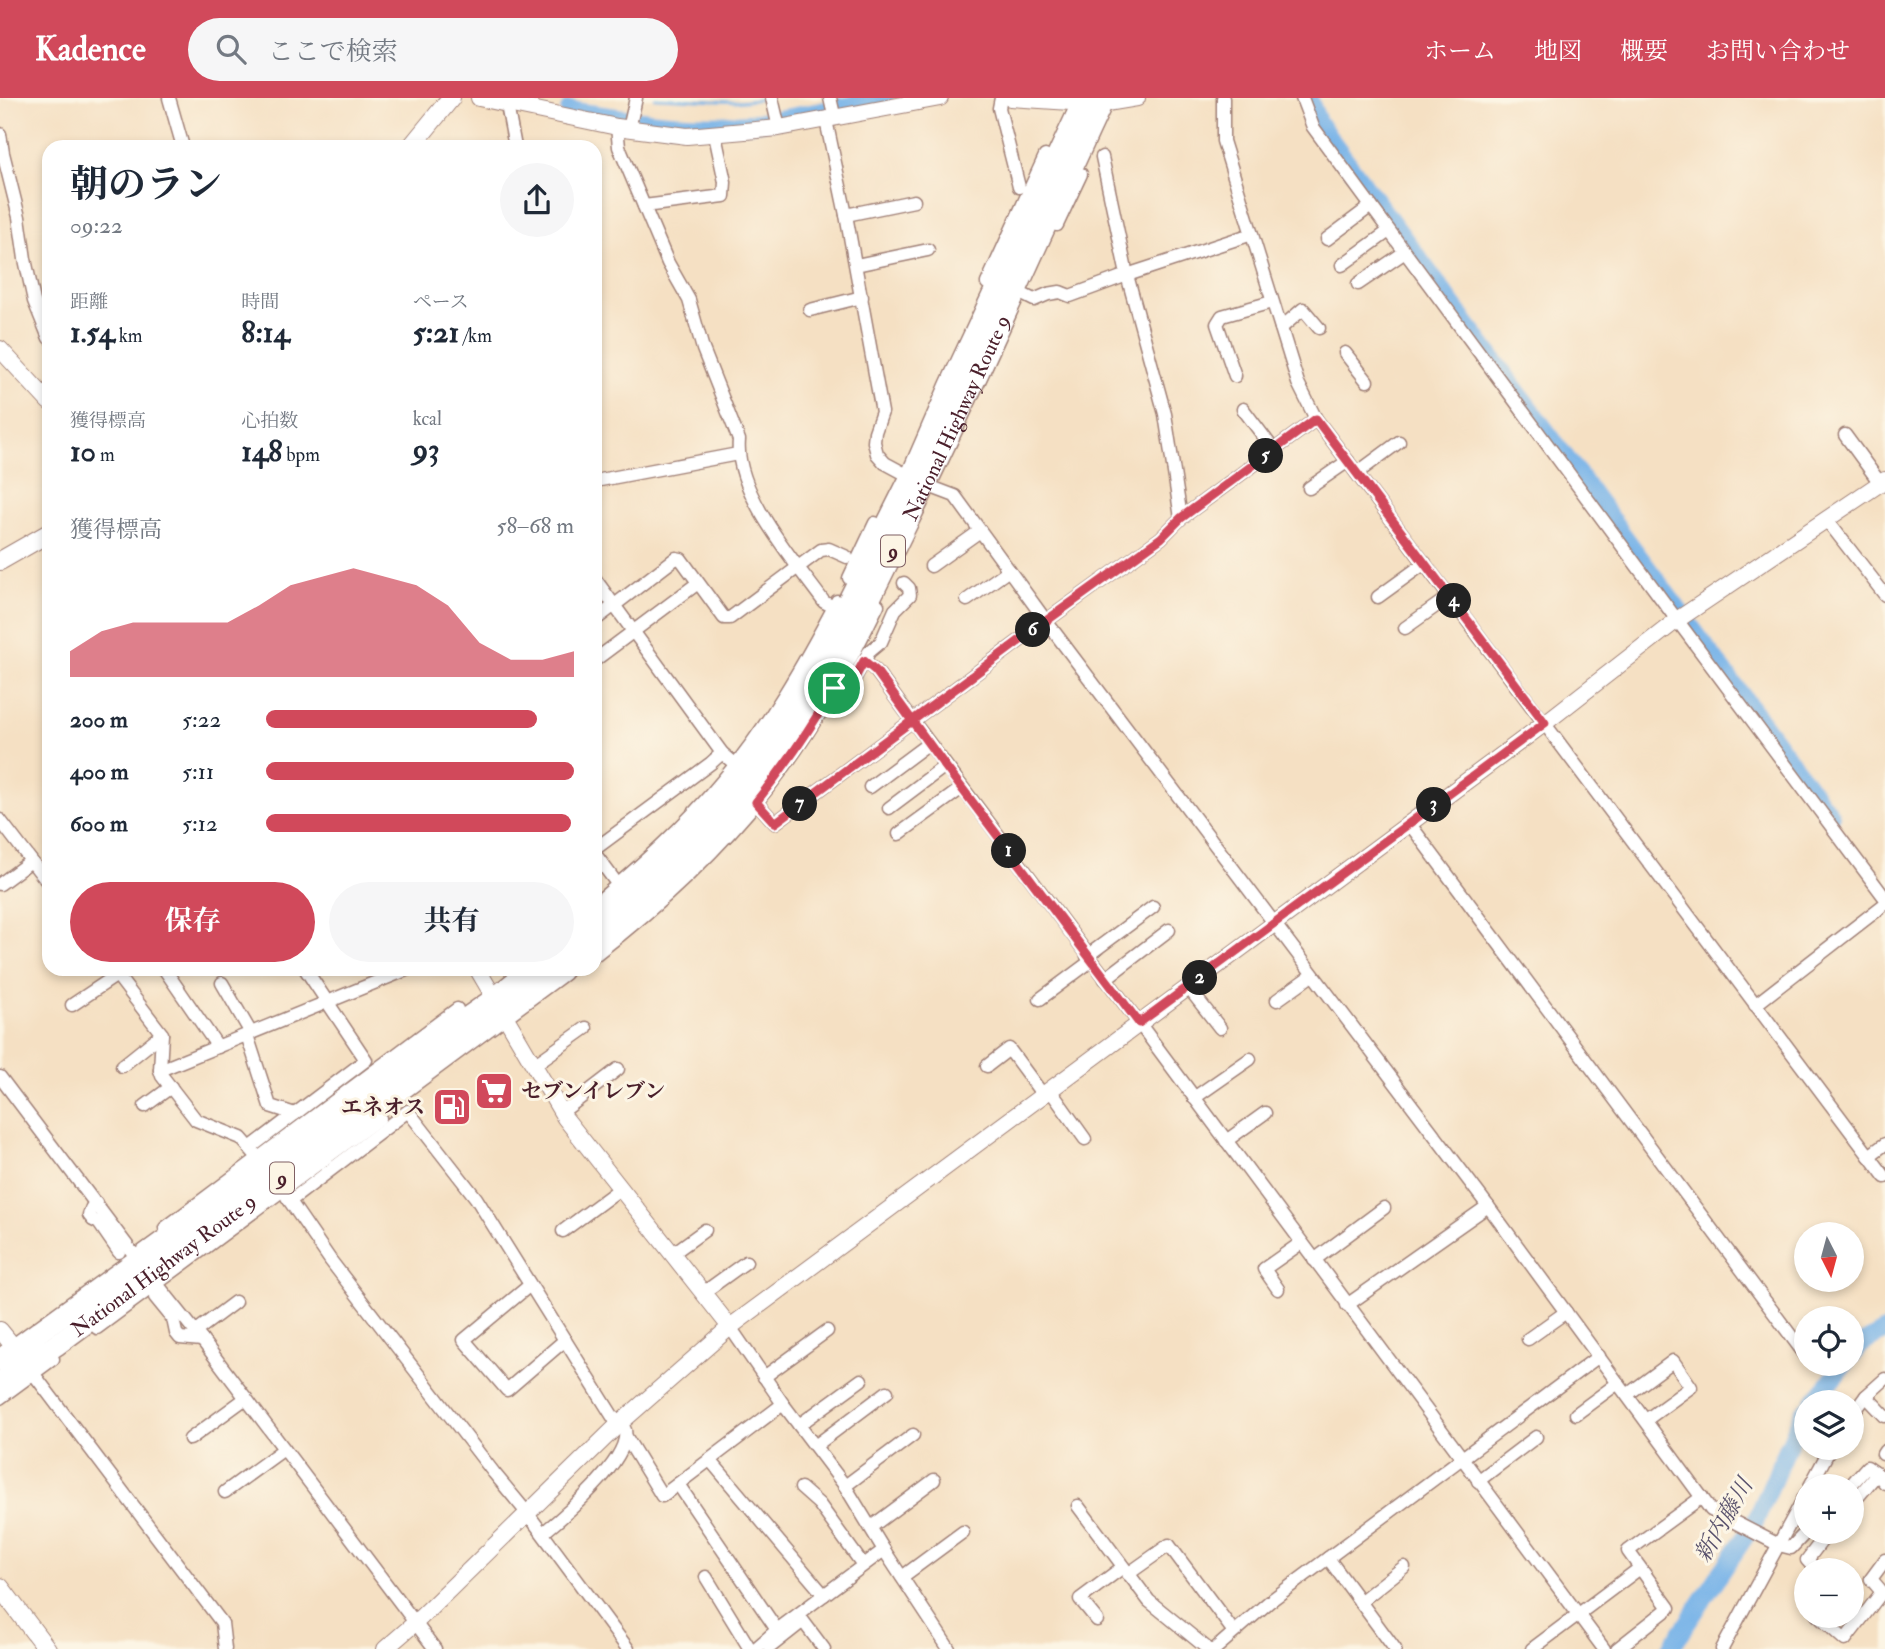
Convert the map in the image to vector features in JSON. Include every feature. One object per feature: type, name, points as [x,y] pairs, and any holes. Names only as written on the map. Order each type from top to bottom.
[{"type":"highway","name":"National Highway Route 9","points":[[602,942],[684,866],[731,816],[806,715],[841,657],[915,521],[918,481],[947,377],[1040,215],[1093,101]]},
{"type":"highway","name":"National Highway Route 9","points":[[602,912],[620,898],[694,819],[721,799],[758,752],[806,671],[827,644],[855,576],[918,481],[986,365],[1040,215]]},
{"type":"highway","name":"National Highway Route 9","points":[[2,1391],[56,1345],[163,1280],[451,1059],[525,976]]},
{"type":"highway","name":"National Highway Route 9","points":[[2,1345],[68,1306],[391,1065],[552,976]]},
{"type":"main road","points":[[417,140],[451,98]]},
{"type":"main road","points":[[0,561],[42,537]]},
{"type":"main road","points":[[0,1587],[47,1649]]},
{"type":"street","points":[[169,98],[181,140]]},
{"type":"street","points":[[478,98],[623,128],[687,136],[779,128],[940,98]]},
{"type":"street","points":[[636,98],[623,128],[620,147],[668,263],[689,300],[703,349],[739,440],[738,454],[748,483],[770,530],[824,602],[834,607]]},
{"type":"street","points":[[772,98],[779,128]]},
{"type":"street","points":[[830,98],[830,119],[882,412],[875,432],[877,454],[885,463],[918,481],[955,496],[1046,621],[1488,1206],[1711,1510],[1774,1543],[1791,1548],[1795,1544]]},
{"type":"street","points":[[1001,98],[999,108],[1019,187]]},
{"type":"street","points":[[1010,98],[1093,101],[1137,98]]},
{"type":"street","points":[[1223,98],[1223,141],[1298,383],[1316,419],[1885,1177]]},
{"type":"street","points":[[1302,98],[1313,127],[1676,620],[1885,898]]},
{"type":"street","points":[[507,105],[514,140]]},
{"type":"street","points":[[0,134],[34,301],[42,321]]},
{"type":"street","points":[[644,206],[724,197],[724,182],[715,135]]},
{"type":"street","points":[[947,377],[1045,156]]},
{"type":"street","points":[[1101,157],[1127,275],[1165,414],[1181,518]]},
{"type":"street","points":[[949,457],[986,365],[1024,295],[1081,174]]},
{"type":"street","points":[[846,215],[914,201]]},
{"type":"street","points":[[1328,239],[1371,206]]},
{"type":"street","points":[[1013,226],[1040,215],[1051,239]]},
{"type":"street","points":[[1342,265],[1389,231]]},
{"type":"street","points":[[1024,295],[1034,300],[1060,292],[1070,296],[1252,234]]},
{"type":"street","points":[[856,265],[928,250]]},
{"type":"street","points":[[1358,284],[1405,252]]},
{"type":"street","points":[[810,310],[862,297]]},
{"type":"street","points":[[1235,376],[1217,324],[1222,316],[1272,302]]},
{"type":"street","points":[[1280,328],[1303,309],[1319,328]]},
{"type":"street","points":[[0,349],[42,394]]},
{"type":"street","points":[[1345,353],[1367,382]]},
{"type":"street","points":[[1243,409],[1274,450]]},
{"type":"street","points":[[756,802],[775,823],[1161,538],[1181,518],[1316,419]]},
{"type":"street","points":[[385,1649],[528,1514],[622,1431],[730,1327],[1545,723],[1676,620],[1826,519],[1882,485],[1845,435]]},
{"type":"street","points":[[1357,473],[1399,442]]},
{"type":"street","points":[[602,480],[738,454]]},
{"type":"street","points":[[1309,488],[1348,461]]},
{"type":"street","points":[[1826,519],[1885,595]]},
{"type":"street","points":[[602,943],[636,924],[686,878],[735,827],[780,772],[821,712],[860,642],[915,521]]},
{"type":"street","points":[[602,898],[679,829],[694,819],[806,671],[834,607],[855,576],[875,523]]},
{"type":"street","points":[[931,566],[980,531]]},
{"type":"street","points":[[602,614],[676,558],[681,559],[724,618],[730,618],[821,550],[829,549],[847,557]]},
{"type":"street","points":[[1378,597],[1425,563]]},
{"type":"street","points":[[967,600],[1009,570]]},
{"type":"street","points":[[602,655],[698,583]]},
{"type":"street","points":[[834,688],[846,694],[869,652],[881,642],[895,610],[910,595],[909,588],[904,583]]},
{"type":"street","points":[[602,589],[722,753],[735,764]]},
{"type":"street","points":[[1405,628],[1450,596]]},
{"type":"street","points":[[864,661],[876,671],[1604,1649]]},
{"type":"street","points":[[870,787],[929,743]]},
{"type":"street","points":[[602,844],[722,753]]},
{"type":"street","points":[[889,808],[945,766]]},
{"type":"street","points":[[899,834],[962,788]]},
{"type":"street","points":[[0,820],[5,837],[42,875]]},
{"type":"street","points":[[1409,823],[1794,1340]]},
{"type":"street","points":[[0,884],[31,861]]},
{"type":"street","points":[[602,863],[618,885]]},
{"type":"street","points":[[1755,1005],[1885,904]]},
{"type":"street","points":[[1040,999],[1153,907]]},
{"type":"street","points":[[1105,979],[1169,930]]},
{"type":"street","points":[[1277,1000],[1312,975]]},
{"type":"street","points":[[72,1005],[110,976]]},
{"type":"street","points":[[118,976],[162,1034],[162,1076],[195,1119],[241,1138],[254,1152]]},
{"type":"street","points":[[169,976],[218,1046]]},
{"type":"street","points":[[68,1306],[126,1252],[202,1207],[254,1152],[295,1114],[366,1060],[310,976]]},
{"type":"street","points":[[160,1070],[391,976]]},
{"type":"street","points":[[481,976],[562,1112],[730,1327],[783,1404],[845,1486],[949,1649]]},
{"type":"street","points":[[543,995],[569,976]]},
{"type":"street","points":[[222,984],[249,1034],[270,1106],[295,1114]]},
{"type":"street","points":[[1188,986],[1220,1028]]},
{"type":"street","points":[[391,1065],[457,1009]]},
{"type":"street","points":[[534,1065],[586,1028]]},
{"type":"street","points":[[122,1066],[162,1034]]},
{"type":"street","points":[[451,1059],[481,1042]]},
{"type":"street","points":[[987,1066],[1009,1049],[1085,1139]]},
{"type":"street","points":[[1194,1098],[1250,1059]]},
{"type":"street","points":[[562,1112],[618,1069]]},
{"type":"street","points":[[0,1077],[96,1203],[126,1252]]},
{"type":"street","points":[[145,1106],[171,1087]]},
{"type":"street","points":[[2,1391],[33,1373],[408,1111],[476,1198],[663,1496],[783,1404]]},
{"type":"street","points":[[1226,1141],[1265,1113]]},
{"type":"street","points":[[254,1152],[295,1137]]},
{"type":"street","points":[[287,1196],[342,1140]]},
{"type":"street","points":[[1869,1156],[1885,1144]]},
{"type":"street","points":[[562,1231],[621,1188]]},
{"type":"street","points":[[287,1196],[331,1261],[494,1474],[528,1514],[628,1649]]},
{"type":"street","points":[[1347,1305],[1488,1206]]},
{"type":"street","points":[[1314,1260],[1384,1208]]},
{"type":"street","points":[[672,1254],[705,1230]]},
{"type":"street","points":[[1278,1289],[1264,1269],[1301,1243]]},
{"type":"street","points":[[703,1293],[746,1262]]},
{"type":"street","points":[[163,1280],[176,1333],[180,1338],[198,1336],[235,1302]]},
{"type":"street","points":[[530,1285],[464,1340],[507,1390],[565,1340]]},
{"type":"street","points":[[1528,1339],[1566,1312]]},
{"type":"street","points":[[764,1377],[827,1331]]},
{"type":"street","points":[[198,1336],[435,1649]]},
{"type":"street","points":[[1215,1649],[1269,1602],[1598,1356]]},
{"type":"street","points":[[1627,1395],[1673,1361],[1691,1387],[1646,1420]]},
{"type":"street","points":[[33,1373],[222,1623],[225,1649]]},
{"type":"street","points":[[1864,1398],[1885,1379]]},
{"type":"street","points":[[799,1426],[861,1380]]},
{"type":"street","points":[[1576,1413],[1618,1382]]},
{"type":"street","points":[[815,1446],[887,1392]]},
{"type":"street","points":[[1866,1395],[1885,1416]]},
{"type":"street","points":[[190,1439],[246,1398]]},
{"type":"street","points":[[542,1533],[596,1486],[618,1454],[622,1431]]},
{"type":"street","points":[[845,1486],[913,1435]]},
{"type":"street","points":[[1478,1480],[1535,1437]]},
{"type":"street","points":[[225,1492],[284,1449]]},
{"type":"street","points":[[710,1460],[824,1595]]},
{"type":"street","points":[[1861,1474],[1867,1467],[1881,1479],[1864,1494]]},
{"type":"street","points":[[871,1527],[934,1480]]},
{"type":"street","points":[[678,1484],[777,1630]]},
{"type":"street","points":[[801,1488],[819,1504],[863,1565]]},
{"type":"street","points":[[1617,1649],[1668,1608],[1628,1551],[1702,1497]]},
{"type":"street","points":[[1077,1506],[1149,1601],[1208,1649]]},
{"type":"street","points":[[1721,1649],[1774,1543],[1794,1512]]},
{"type":"street","points":[[902,1577],[963,1532]]},
{"type":"street","points":[[1809,1558],[1819,1544]]},
{"type":"street","points":[[1097,1620],[1080,1599],[1169,1545],[1234,1632]]},
{"type":"street","points":[[706,1577],[752,1649],[884,1550]]},
{"type":"street","points":[[1328,1558],[1395,1649]]},
{"type":"street","points":[[1864,1615],[1882,1592],[1871,1579],[1885,1560]]},
{"type":"street","points":[[1360,1602],[1404,1567]]},
{"type":"street","points":[[1532,1649],[1640,1568]]},
{"type":"street","points":[[767,1649],[803,1621],[824,1649]]},
{"type":"street","points":[[1832,1628],[1845,1640],[1854,1628]]},
{"type":"waterway","points":[[655,98],[735,102],[767,99]]},
{"type":"waterway","points":[[569,110],[710,125],[757,122],[885,98]]},
{"type":"waterway","points":[[1309,98],[1318,122],[1831,816]]},
{"type":"waterway","name":"新内藤川","points":[[1864,1343],[1885,1331]]},
{"type":"waterway","name":"新内藤川","points":[[1823,1390],[1835,1376]]},
{"type":"waterway","name":"新内藤川","points":[[1670,1649],[1755,1522],[1794,1433]]},
{"type":"place","name":"セブンイレブン","points":[[494,1091]]},
{"type":"place","name":"エネオス","points":[[452,1107]]},
{"type":"route","points":[[834,688],[780,772],[756,802],[775,823],[912,720],[1046,621],[1161,538],[1181,518],[1316,419],[1545,723],[1139,1023],[945,766],[912,720],[876,671],[864,661],[846,694],[834,688]]}]
